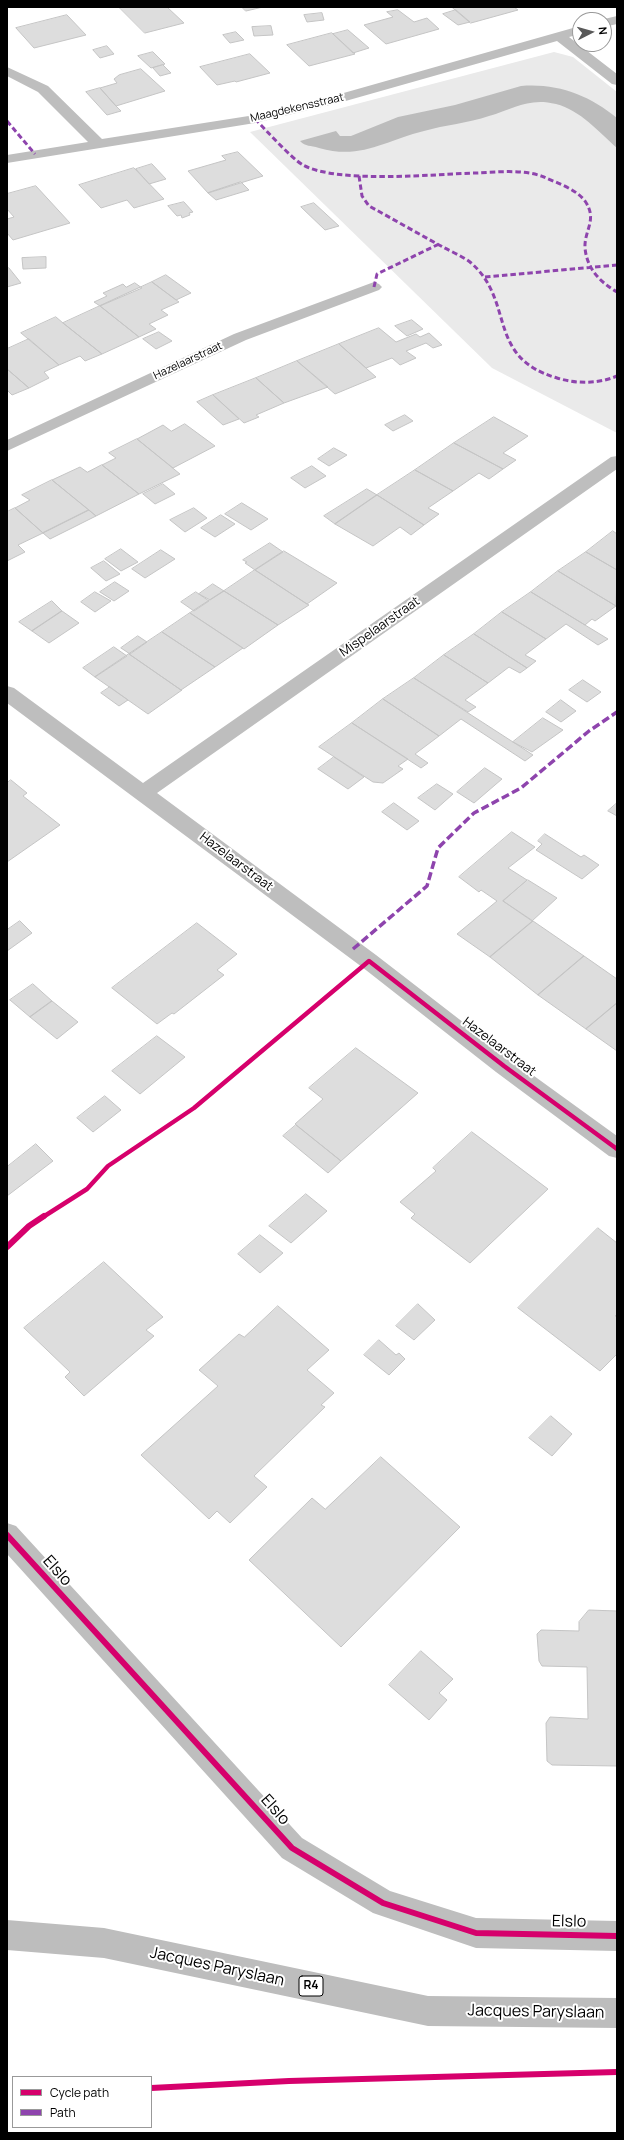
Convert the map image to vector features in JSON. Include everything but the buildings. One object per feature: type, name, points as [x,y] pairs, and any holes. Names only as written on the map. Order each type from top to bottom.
[{"type":"highway","name":"Jacques Paryslaan","points":[[7,1935],[104,1943],[428,2011],[617,2013]]},
{"type":"street","name":"Maagdekensstraat","points":[[7,159],[255,119],[337,100],[572,32]]},
{"type":"street","points":[[559,36],[617,81]]},
{"type":"street","points":[[7,71],[43,89],[98,144]]},
{"type":"street","name":"Hazelaarstraat","points":[[7,446],[240,337],[374,287]]},
{"type":"street","name":"Mispelaarstraat","points":[[143,793],[617,461]]},
{"type":"street","name":"Hazelaarstraat","points":[[7,693],[369,961],[504,1066],[617,1149]]},
{"type":"street","name":"Elslo","points":[[7,1535],[292,1848],[383,1903],[476,1933],[617,1936]]},
{"type":"shaded area","points":[[554,52],[573,57],[617,92],[617,433],[492,368],[250,132]]},
{"type":"shaded area","points":[[521,86],[547,86],[572,92],[606,110],[617,118],[617,148],[581,116],[565,107],[546,102],[521,105],[481,118],[410,135],[360,151],[334,151],[306,145],[300,141],[336,131],[340,136],[351,136],[398,117],[455,105]]},
{"type":"marked path","points":[[255,119],[302,165],[324,173],[359,176],[513,172],[541,176],[568,188],[585,201],[592,218],[585,247],[591,270],[603,284],[617,292]]},
{"type":"marked path","points":[[7,121],[35,154]]},
{"type":"marked path","points":[[359,176],[362,196],[369,206],[470,262],[485,278],[494,296],[512,348],[523,362],[540,373],[572,382],[585,383],[617,376]]},
{"type":"marked path","points":[[374,287],[377,274],[439,244]]},
{"type":"marked path","points":[[485,277],[617,265]]},
{"type":"marked path","points":[[353,949],[427,886],[438,848],[474,813],[521,788],[589,731],[617,712]]},
{"type":"cycle path","points":[[7,1247],[29,1226],[87,1189],[108,1166],[194,1108],[249,1060],[369,961],[504,1066],[617,1149]]},
{"type":"cycle path","points":[[7,1535],[292,1848],[383,1903],[476,1933],[617,1936]]},
{"type":"cycle path","points":[[152,2088],[289,2081],[617,2072]]}]
